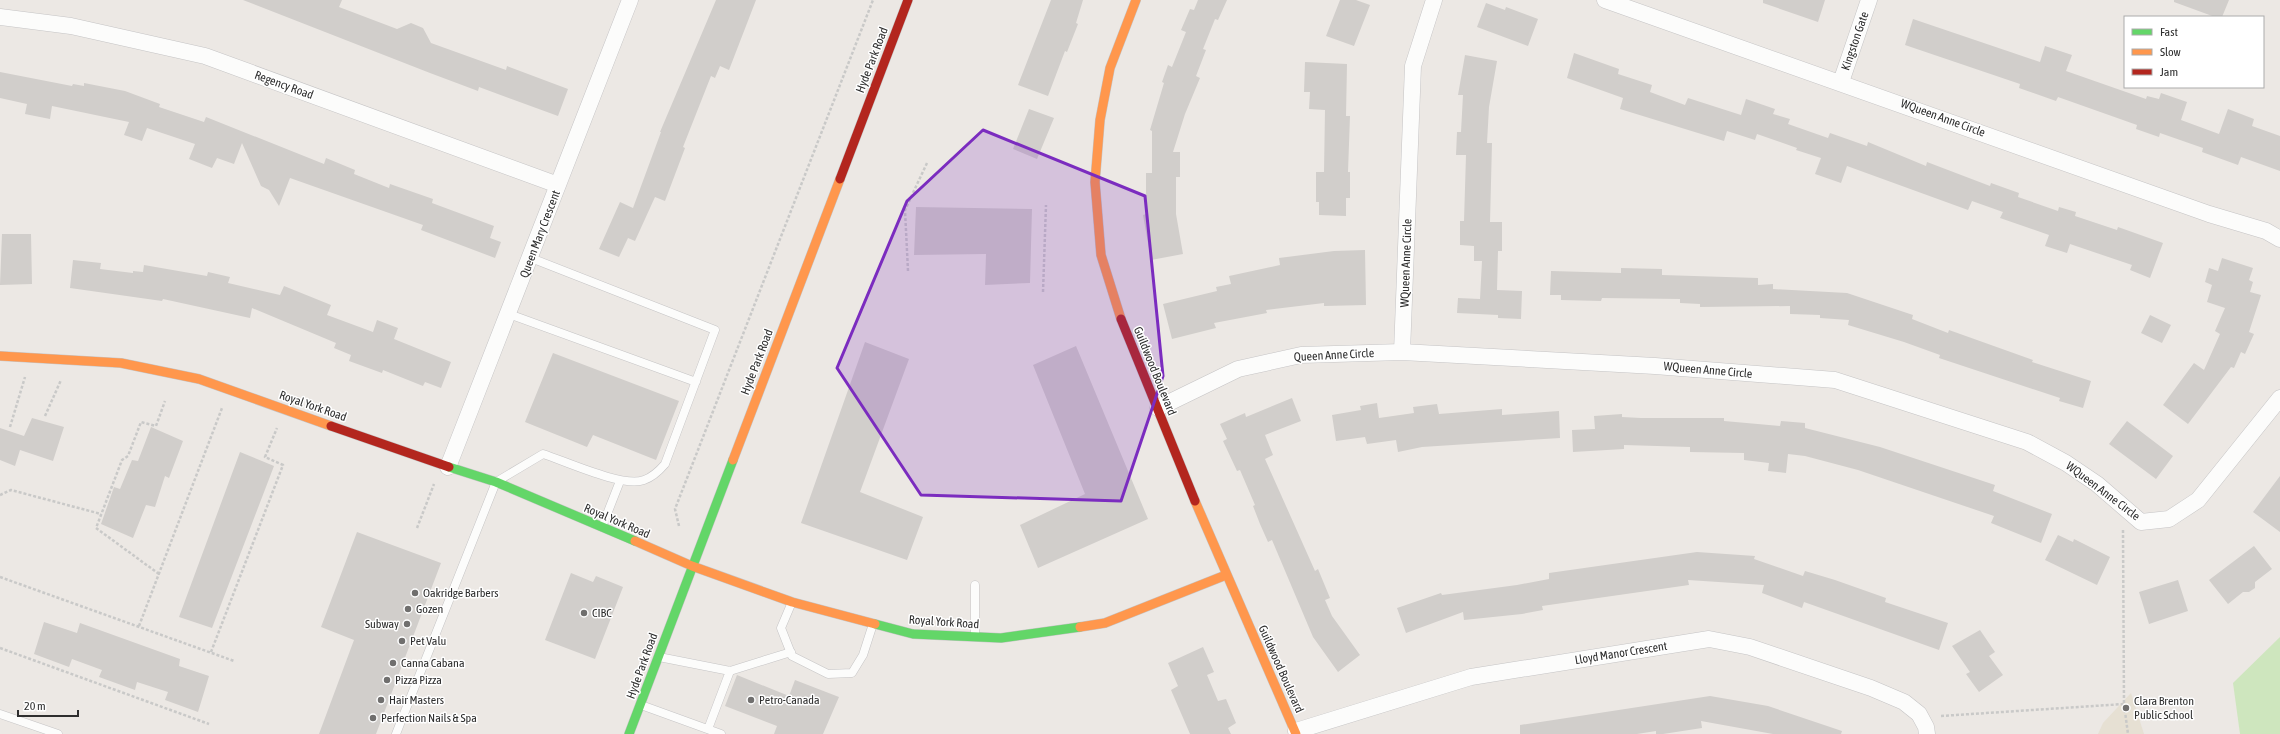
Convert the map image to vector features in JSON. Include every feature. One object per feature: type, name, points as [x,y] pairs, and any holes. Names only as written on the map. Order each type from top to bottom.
[{"type":"street","name":"Queen Mary Crescent","points":[[446,466],[509,314],[630,0]]},
{"type":"street","name":"Hyde Park Road","points":[[629,734],[908,0]]},
{"type":"street","name":"Guildwood Boulevard","points":[[1136,0],[1110,68],[1100,120],[1095,182],[1101,255],[1112,295],[1226,575],[1296,733]]},
{"type":"street","name":"WQueen Anne Circle","points":[[1434,0],[1413,66],[1402,352],[1655,366],[1835,380],[2027,442],[2066,463],[2097,484],[2141,522],[2169,519],[2198,500],[2280,398]]},
{"type":"street","name":"WQueen Anne Circle","points":[[1605,0],[1841,82],[2209,214],[2266,231],[2280,238]]},
{"type":"street","name":"Kingston Gate","points":[[1841,82],[1869,0]]},
{"type":"street","name":"Regency Road","points":[[0,17],[71,26],[205,56],[558,185]]},
{"type":"street","name":"Queen Anne Circle","points":[[1158,408],[1238,369],[1301,355],[1402,352]]},
{"type":"street","name":"Royal York Road","points":[[0,356],[121,363],[200,379],[446,466],[496,482],[692,566],[792,602],[913,634],[1000,638],[1105,623],[1226,575]]},
{"type":"street","name":"Lloyd Manor Crescent","points":[[1296,733],[1471,677],[1708,639],[1750,647],[1871,688],[1904,702],[1919,714],[1926,727],[1927,734]]},
{"type":"lane","points":[[396,734],[496,482],[543,454],[620,481],[642,481],[657,473],[665,464],[715,330],[531,258]]},
{"type":"lane","points":[[509,314],[696,382]]},
{"type":"lane","points":[[602,527],[620,481]]},
{"type":"lane","points":[[974,585],[975,637]]},
{"type":"lane","points":[[792,602],[781,628],[792,656],[828,674],[852,673],[863,655],[873,623]]},
{"type":"lane","points":[[658,657],[730,671],[791,652]]},
{"type":"lane","points":[[708,729],[730,671]]},
{"type":"lane","points":[[640,704],[721,734]]},
{"type":"lane","points":[[0,714],[58,734]]},
{"type":"path","points":[[679,526],[675,509],[873,0]]},
{"type":"path","points":[[908,271],[905,210],[927,163]]},
{"type":"path","points":[[1043,292],[1046,205]]},
{"type":"path","points":[[10,427],[30,358]]},
{"type":"path","points":[[45,416],[62,378],[67,360]]},
{"type":"path","points":[[139,626],[228,389]]},
{"type":"path","points":[[159,574],[96,528],[122,460],[128,456],[140,422],[156,426],[166,401]]},
{"type":"path","points":[[212,652],[283,465],[265,457],[284,409]]},
{"type":"path","points":[[417,528],[429,495],[446,466]]},
{"type":"path","points":[[0,495],[11,490],[101,514]]},
{"type":"path","points":[[2123,527],[2124,704],[2128,734]]},
{"type":"path","points":[[0,577],[234,660]]},
{"type":"path","points":[[0,648],[210,724]]},
{"type":"path","points":[[1937,716],[2124,704]]},
{"type":"highlighted area","points":[[983,130],[1145,196],[1163,376],[1121,501],[921,495],[837,368],[907,201]]},
{"type":"shaded area","name":"Clara Brenton Public School","points":[[2131,693],[2144,734],[2098,734],[2103,723]]},
{"type":"green space","points":[[2280,637],[2280,734],[2240,734],[2233,683]]},
{"type":"building","points":[[243,0],[342,0],[339,7],[397,29],[411,23],[423,28],[431,43],[506,70],[507,66],[568,89],[558,116],[479,87],[478,91]]},
{"type":"building","points":[[716,0],[756,0],[729,70],[720,66],[715,78],[711,76],[683,147],[685,148],[665,201],[655,197],[635,241],[628,238],[619,257],[599,249],[620,202],[633,208],[660,132]]},
{"type":"building","points":[[1051,0],[1083,0],[1076,23],[1078,24],[1067,52],[1065,51],[1048,96],[1018,85]]},
{"type":"building","points":[[1198,0],[1227,0],[1218,20],[1215,19],[1203,49],[1206,50],[1196,76],[1200,78],[1185,114],[1173,152],[1180,152],[1180,177],[1176,177],[1176,214],[1183,254],[1151,260],[1143,215],[1146,214],[1146,173],[1152,173],[1152,131],[1150,130],[1164,83],[1162,82],[1168,65],[1172,67],[1186,32],[1181,30],[1190,9],[1194,10]]},
{"type":"building","points":[[1340,0],[1356,0],[1370,5],[1354,46],[1326,36]]},
{"type":"building","points":[[1763,0],[1825,0],[1818,22],[1763,3]]},
{"type":"building","points":[[2174,0],[2229,0],[2222,16],[2212,16],[2174,2]]},
{"type":"building","points":[[1486,3],[1505,10],[1506,7],[1538,19],[1528,46],[1477,27]]},
{"type":"building","points":[[1913,19],[2040,62],[2045,46],[2072,55],[2066,71],[2146,99],[2147,96],[2159,99],[2161,93],[2187,102],[2181,120],[2219,134],[2228,109],[2254,119],[2252,126],[2280,136],[2280,171],[2241,157],[2238,165],[2202,152],[2203,148],[2160,133],[2159,137],[2136,129],[2137,125],[2058,97],[2056,101],[2019,88],[2020,84],[1905,45]]},
{"type":"building","points":[[1574,53],[1619,69],[1618,74],[1652,85],[1650,92],[1685,105],[1688,98],[1741,115],[1746,99],[1775,109],[1773,114],[1790,119],[1788,124],[1828,138],[1830,133],[1867,146],[1868,142],[1926,166],[1927,162],[1990,186],[1991,183],[2019,193],[2018,197],[2058,211],[2059,207],[2076,212],[2075,216],[2117,230],[2118,227],[2163,243],[2150,278],[2130,270],[2132,265],[2070,244],[2067,253],[2045,246],[2049,235],[2000,218],[2003,212],[1972,201],[1968,210],[1847,166],[1841,183],[1815,174],[1821,158],[1796,150],[1797,148],[1757,134],[1755,140],[1727,131],[1724,141],[1620,109],[1623,98],[1567,78]]},
{"type":"building","points":[[1465,55],[1497,61],[1489,107],[1487,143],[1492,143],[1490,222],[1502,222],[1502,251],[1498,251],[1497,290],[1522,291],[1521,319],[1498,318],[1498,315],[1457,313],[1458,298],[1480,299],[1482,261],[1474,261],[1474,246],[1460,245],[1460,221],[1464,221],[1466,155],[1456,155],[1457,132],[1461,132],[1463,95],[1458,95]]},
{"type":"building","points":[[1305,62],[1347,64],[1346,116],[1350,116],[1348,172],[1350,172],[1350,198],[1346,198],[1346,216],[1319,215],[1319,202],[1316,202],[1316,172],[1324,172],[1325,110],[1309,109],[1310,92],[1304,92]]},
{"type":"building","points":[[0,72],[72,86],[73,84],[84,86],[84,83],[125,91],[160,104],[159,107],[204,122],[206,117],[324,164],[326,158],[355,170],[354,174],[389,188],[390,184],[433,199],[432,203],[494,226],[490,238],[501,242],[495,258],[421,230],[423,225],[290,178],[279,206],[269,190],[261,186],[242,143],[234,164],[217,158],[212,168],[189,159],[195,144],[147,128],[142,141],[124,135],[129,122],[52,106],[50,119],[25,114],[27,104],[0,98]]},
{"type":"building","points":[[1029,109],[1054,118],[1037,159],[1013,149]]},
{"type":"building","points":[[916,207],[1032,209],[1030,283],[985,285],[986,254],[914,255]]},
{"type":"building","points":[[2,234],[31,234],[32,284],[0,285]]},
{"type":"building","points":[[1365,250],[1366,305],[1324,306],[1324,303],[1266,310],[1267,313],[1214,323],[1216,328],[1172,339],[1163,304],[1217,291],[1216,287],[1231,284],[1229,276],[1280,265],[1279,258],[1334,251]]},
{"type":"building","points":[[2222,258],[2253,268],[2249,280],[2253,282],[2250,292],[2261,295],[2249,332],[2254,334],[2245,354],[2241,352],[2234,368],[2231,367],[2188,424],[2163,405],[2194,363],[2204,370],[2220,334],[2215,331],[2225,308],[2207,302],[2212,285],[2205,282],[2209,268],[2218,271]]},
{"type":"building","points":[[73,260],[101,263],[100,269],[133,273],[133,271],[143,272],[144,265],[207,276],[208,272],[230,277],[228,283],[280,295],[284,286],[331,305],[327,315],[373,332],[377,320],[398,328],[394,339],[451,362],[441,388],[425,382],[423,386],[383,370],[382,373],[349,361],[351,355],[334,348],[336,343],[252,308],[250,318],[163,299],[162,301],[70,288]]},
{"type":"building","points":[[1621,268],[1662,269],[1662,275],[1758,278],[1758,285],[1773,284],[1773,289],[1847,293],[1913,315],[1912,319],[1948,333],[1949,330],[2033,360],[2032,362],[2091,381],[2083,408],[2059,401],[2060,398],[1939,358],[1940,355],[1904,342],[1848,325],[1849,320],[1820,318],[1820,315],[1790,314],[1790,306],[1700,307],[1700,304],[1680,303],[1680,299],[1602,298],[1601,301],[1561,300],[1561,295],[1550,295],[1551,271],[1621,273]]},
{"type":"building","points":[[2150,315],[2171,325],[2162,343],[2141,333]]},
{"type":"building","points":[[865,342],[909,359],[860,492],[923,517],[907,560],[801,523]]},
{"type":"building","points":[[1076,346],[1148,519],[1038,568],[1020,525],[1085,494],[1033,365]]},
{"type":"building","points":[[553,353],[679,401],[656,460],[593,435],[587,447],[525,422]]},
{"type":"building","points":[[1292,398],[1301,421],[1265,435],[1273,455],[1265,459],[1315,571],[1318,569],[1330,598],[1325,600],[1332,616],[1360,655],[1338,672],[1313,637],[1272,540],[1268,542],[1260,524],[1253,506],[1255,505],[1240,470],[1237,471],[1223,441],[1227,439],[1220,424],[1245,413],[1246,417]]},
{"type":"building","points":[[1377,403],[1379,418],[1414,413],[1413,407],[1437,404],[1439,414],[1502,409],[1502,415],[1559,411],[1560,438],[1422,447],[1398,452],[1396,440],[1367,444],[1365,437],[1336,441],[1332,415],[1361,410],[1360,406]]},
{"type":"building","points":[[1622,414],[1622,417],[1641,418],[1724,418],[1724,421],[1780,426],[1781,421],[1805,423],[1805,428],[1880,447],[1995,485],[1993,491],[2052,514],[2041,543],[1991,523],[1994,516],[1858,470],[1805,456],[1788,454],[1786,473],[1768,471],[1769,463],[1744,460],[1744,453],[1690,452],[1690,447],[1624,445],[1624,449],[1573,452],[1572,430],[1595,429],[1594,416]]},
{"type":"building","points":[[32,418],[64,427],[53,461],[20,450],[15,466],[0,460],[0,428],[24,436]]},
{"type":"building","points":[[2127,421],[2173,456],[2156,479],[2109,444]]},
{"type":"building","points":[[151,427],[183,441],[169,478],[165,476],[155,507],[146,505],[133,538],[101,524],[114,487],[120,489],[132,460],[138,461]]},
{"type":"building","points":[[240,452],[274,466],[212,628],[179,617]]},
{"type":"building","points":[[2280,476],[2280,532],[2253,512]]},
{"type":"building","points":[[357,532],[441,563],[376,734],[319,734],[354,640],[321,627]]},
{"type":"building","points":[[2058,535],[2073,542],[2074,539],[2110,557],[2097,585],[2045,560]]},
{"type":"building","points":[[2254,546],[2272,569],[2255,582],[2255,588],[2249,592],[2243,592],[2228,604],[2209,580]]},
{"type":"building","points":[[1697,552],[1755,556],[1754,559],[1803,576],[1805,571],[1835,580],[1886,598],[1885,602],[1948,623],[1939,650],[1804,602],[1802,608],[1762,593],[1764,585],[1688,580],[1689,585],[1542,606],[1543,610],[1522,614],[1464,620],[1463,612],[1406,633],[1397,608],[1441,593],[1442,595],[1517,585],[1549,579],[1549,573]]},
{"type":"building","name":"CIBC","points":[[571,573],[593,582],[596,576],[623,587],[595,659],[545,640]]},
{"type":"building","points":[[2178,580],[2188,611],[2149,624],[2139,592]]},
{"type":"building","points":[[44,622],[77,633],[80,623],[180,659],[179,666],[209,676],[198,712],[165,700],[168,692],[137,682],[135,690],[99,677],[102,670],[72,659],[69,667],[34,654]]},
{"type":"building","points":[[1980,630],[1995,652],[1989,656],[2003,675],[1979,692],[1966,674],[1970,672],[1952,646]]},
{"type":"building","points":[[1203,647],[1214,672],[1207,675],[1218,701],[1226,699],[1236,723],[1228,728],[1231,734],[1190,734],[1171,690],[1178,686],[1168,663]]},
{"type":"building","points":[[737,675],[789,696],[795,680],[839,697],[823,734],[774,734],[777,726],[725,706]]},
{"type":"building","points":[[1710,696],[1768,706],[1842,731],[1841,734],[1773,734],[1701,721],[1702,728],[1663,734],[1656,734],[1656,731],[1637,734],[1520,734],[1520,725]]},
{"type":"traffic: fast","points":[[629,734],[733,460]]},
{"type":"traffic: fast","points":[[449,467],[496,482],[635,541]]},
{"type":"traffic: fast","points":[[875,624],[913,634],[1001,638],[1080,627]]},
{"type":"traffic: slow","points":[[1121,319],[1101,255],[1095,182],[1100,120],[1110,68],[1136,0]]},
{"type":"traffic: slow","points":[[733,460],[840,179]]},
{"type":"traffic: slow","points":[[0,356],[121,363],[199,379],[331,426]]},
{"type":"traffic: slow","points":[[1195,501],[1296,734]]},
{"type":"traffic: slow","points":[[635,541],[692,566],[792,602],[875,624]]},
{"type":"traffic: slow","points":[[1080,627],[1105,623],[1226,575]]},
{"type":"traffic: jam","points":[[840,179],[908,0]]},
{"type":"traffic: jam","points":[[1121,319],[1195,501]]},
{"type":"traffic: jam","points":[[331,426],[449,467]]},
{"type":"place","name":"Oakridge Barbers","points":[[415,593]]},
{"type":"place","name":"Gozen","points":[[408,609]]},
{"type":"place","name":"CIBC","points":[[584,613]]},
{"type":"place","name":"Subway","points":[[407,624]]},
{"type":"place","name":"Pet Valu","points":[[402,641]]},
{"type":"place","name":"Canna Cabana","points":[[393,663]]},
{"type":"place","name":"Pizza Pizza","points":[[387,680]]},
{"type":"place","name":"Hair Masters","points":[[381,700]]},
{"type":"place","name":"Petro-Canada","points":[[751,700]]},
{"type":"place","name":"Clara Brenton Public School","points":[[2126,708]]},
{"type":"place","name":"Perfection Nails & Spa","points":[[373,718]]}]
